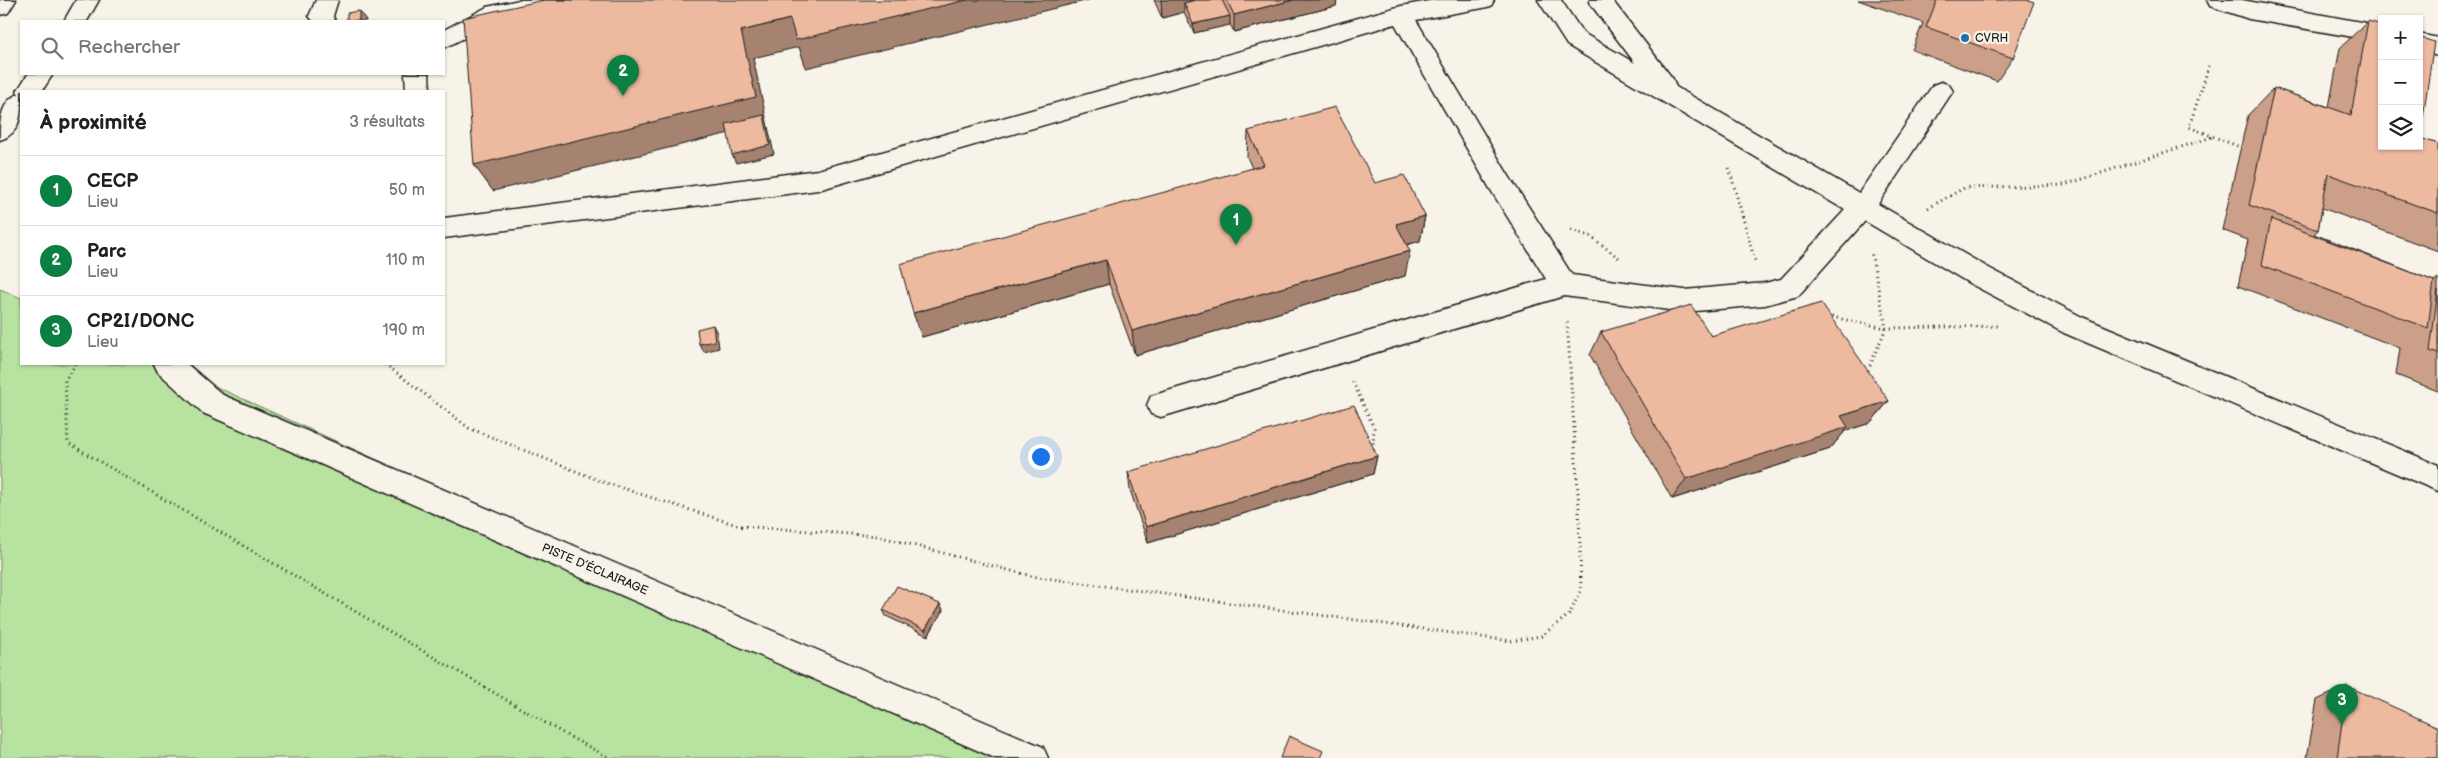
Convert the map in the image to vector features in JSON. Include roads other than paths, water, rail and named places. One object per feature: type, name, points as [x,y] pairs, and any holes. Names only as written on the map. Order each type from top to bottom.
[{"type":"main road","points":[[0,8],[5,0]]},
{"type":"main road","points":[[76,20],[88,0]]},
{"type":"main road","points":[[323,20],[321,16],[327,0]]},
{"type":"main road","points":[[445,39],[496,13],[561,0]]},
{"type":"main road","points":[[445,228],[818,180],[1401,14],[1483,0]]},
{"type":"main road","points":[[1549,0],[1575,39],[1894,226],[2072,325],[2438,478]]},
{"type":"main road","points":[[1600,0],[1676,98]]},
{"type":"main road","points":[[2218,0],[2249,11],[2378,33]]},
{"type":"main road","points":[[1401,14],[1498,180],[1564,284]]},
{"type":"main road","points":[[2423,43],[2438,47]]},
{"type":"main road","points":[[30,90],[40,75]]},
{"type":"main road","points":[[417,75],[418,90]]},
{"type":"main road","points":[[1161,405],[1564,284],[1684,301],[1777,291],[1863,207],[1941,91]]},
{"type":"main road","points":[[0,132],[20,103]]},
{"type":"main road","name":"PISTE D’ÉCLAIRAGE","points":[[169,365],[213,404],[1032,758]]},
{"type":"place","name":"CVRH","points":[[1965,38]]},
{"type":"place","name":"Parc","points":[[623,96]]},
{"type":"place","name":"CECP","points":[[1236,245]]},
{"type":"place","name":"CP2I/DONC","points":[[2342,725]]}]
